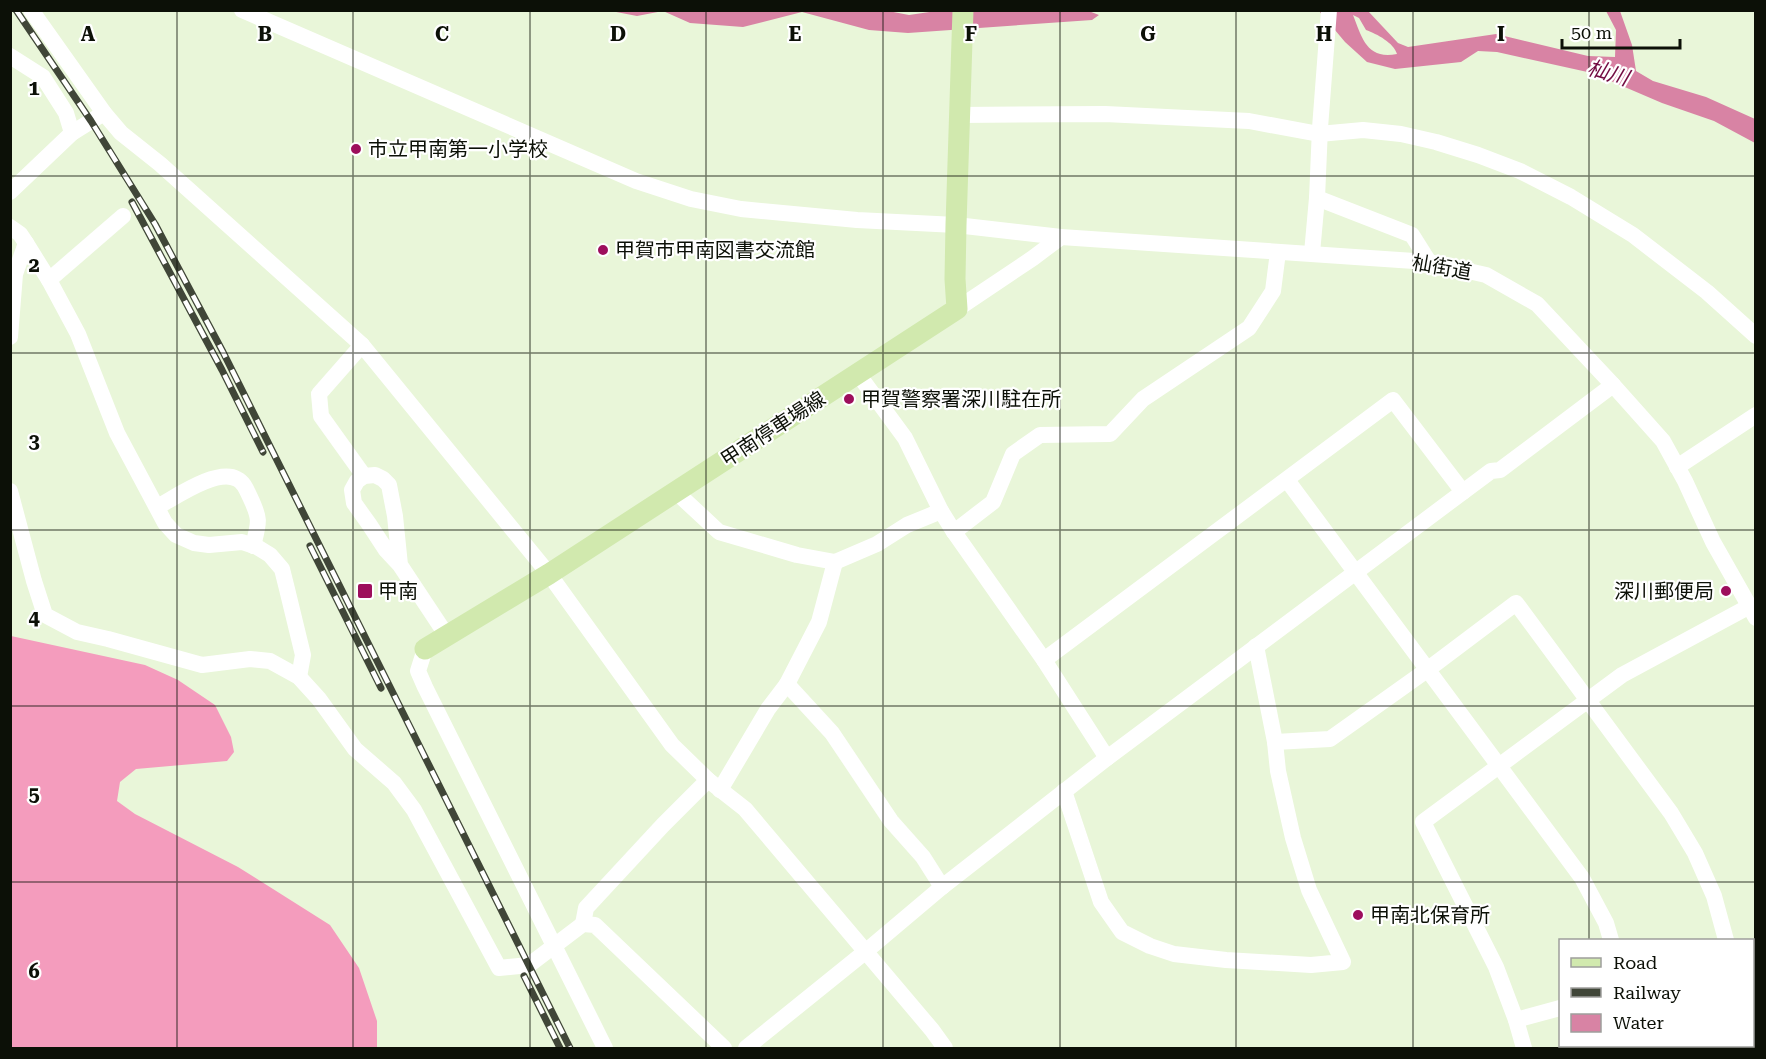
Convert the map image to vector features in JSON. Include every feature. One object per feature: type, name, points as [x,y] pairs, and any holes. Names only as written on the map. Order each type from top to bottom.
[{"type":"main road","points":[[957,309],[956,225],[963,10]]},
{"type":"main road","name":"甲南停車場線","points":[[425,649],[549,574],[957,309]]},
{"type":"street","points":[[31,10],[121,133],[160,164],[362,345],[549,574],[672,745],[714,785],[745,809],[945,1048]]},
{"type":"street","name":"杣街道","points":[[242,10],[636,181],[691,199],[753,210],[858,220],[956,225],[1061,237],[1429,262],[1486,275],[1537,304],[1662,441],[1713,542],[1753,612]]},
{"type":"street","points":[[1312,253],[1329,10]]},
{"type":"street","points":[[10,56],[43,77],[66,113],[72,133]]},
{"type":"street","points":[[960,108],[1249,122],[1320,131],[1363,130],[1401,134],[1436,142],[1520,171],[1571,197],[1633,235],[1707,292],[1755,336]]},
{"type":"street","points":[[10,192],[72,133],[104,112]]},
{"type":"street","points":[[1317,198],[1412,235],[1429,262]]},
{"type":"street","points":[[49,280],[123,216]]},
{"type":"street","points":[[10,227],[20,234],[26,243],[78,334],[117,433],[165,523],[176,535],[194,543],[209,545],[242,542],[253,546],[270,555],[282,569],[303,655],[299,677]]},
{"type":"street","points":[[957,309],[1061,237]]},
{"type":"street","points":[[10,337],[15,274],[26,243]]},
{"type":"street","points":[[954,532],[993,502],[1013,454],[1040,435],[1110,434],[1143,399],[1249,328],[1273,291],[1278,252]]},
{"type":"street","points":[[362,345],[320,394],[321,416],[364,476]]},
{"type":"street","points":[[858,374],[905,438],[941,511],[954,532],[1044,660],[1107,758]]},
{"type":"street","points":[[746,1048],[865,952],[942,886],[1107,758],[1491,471],[1500,470],[1613,385]]},
{"type":"street","points":[[1044,660],[1393,400],[1463,492]]},
{"type":"street","points":[[1677,467],[1755,415]]},
{"type":"street","points":[[400,565],[392,494],[383,479],[375,475],[364,476],[352,490],[354,504],[386,550],[400,565],[447,636]]},
{"type":"street","points":[[157,507],[213,478],[227,476],[239,479],[258,513],[253,546]]},
{"type":"street","points":[[1287,480],[1582,878],[1606,923],[1611,939]]},
{"type":"street","points":[[10,491],[45,615],[77,632],[202,665],[250,659],[270,661],[299,677],[319,699],[355,749],[394,783],[414,810],[499,968],[529,965],[583,924],[595,925],[724,1048]]},
{"type":"street","points":[[676,492],[719,532],[797,555],[835,562],[877,544],[907,525],[941,511]]},
{"type":"street","points":[[372,529],[380,532],[389,528],[395,521]]},
{"type":"street","points":[[583,924],[586,908],[663,825],[714,785],[787,684],[819,622],[835,562]]},
{"type":"street","points":[[1275,742],[1330,739],[1516,603],[1671,813],[1695,853],[1714,896],[1726,939]]},
{"type":"street","points":[[1524,1048],[1496,967],[1423,822],[1622,675],[1753,612]]},
{"type":"street","points":[[1064,791],[1101,902],[1122,932],[1150,946],[1174,954],[1226,960],[1311,965],[1343,962],[1309,890],[1293,838],[1278,771],[1275,742],[1256,646]]},
{"type":"street","points":[[425,649],[418,671],[425,687],[605,1048]]},
{"type":"street","points":[[787,684],[832,733],[891,821],[923,857],[942,886]]},
{"type":"street","points":[[1516,1020],[1559,1008]]},
{"type":"shaded area","points":[[11,636],[145,665],[178,680],[215,705],[231,737],[234,752],[227,761],[136,769],[120,782],[117,801],[135,814],[238,867],[330,925],[359,968],[377,1021],[377,1048],[11,1048]]},
{"type":"water","points":[[883,10],[909,15],[943,10],[1086,10],[1099,15],[1092,20],[908,33],[869,30],[802,12],[743,27],[690,23],[663,11],[637,16],[611,11]]},
{"type":"water","name":"杣川","points":[[1319,11],[1368,11],[1398,43],[1408,47],[1496,34],[1588,56],[1615,57],[1616,30],[1606,11],[1620,11],[1632,45],[1636,71],[1653,81],[1706,97],[1755,119],[1755,143],[1714,121],[1662,103],[1592,73],[1497,52],[1478,51],[1461,62],[1395,69],[1367,62],[1345,42]],"holes":[[[1353,15],[1359,18],[1366,30],[1380,36],[1397,54],[1379,54],[1372,50],[1363,39]]]},
{"type":"railway","points":[[16,10],[91,121],[155,224],[223,352],[570,1048]]},
{"type":"railway","points":[[132,202],[263,452]]},
{"type":"railway","points":[[310,546],[381,688]]},
{"type":"railway","points":[[524,976],[560,1048]]},
{"type":"place","name":"市立甲南第一小学校","points":[[356,149]]},
{"type":"place","name":"甲賀市甲南図書交流館","points":[[603,250]]},
{"type":"place","name":"甲賀警察署深川駐在所","points":[[849,399]]},
{"type":"place","name":"甲南","points":[[365,591]]},
{"type":"place","name":"深川郵便局","points":[[1726,591]]},
{"type":"place","name":"甲南北保育所","points":[[1358,915]]}]
